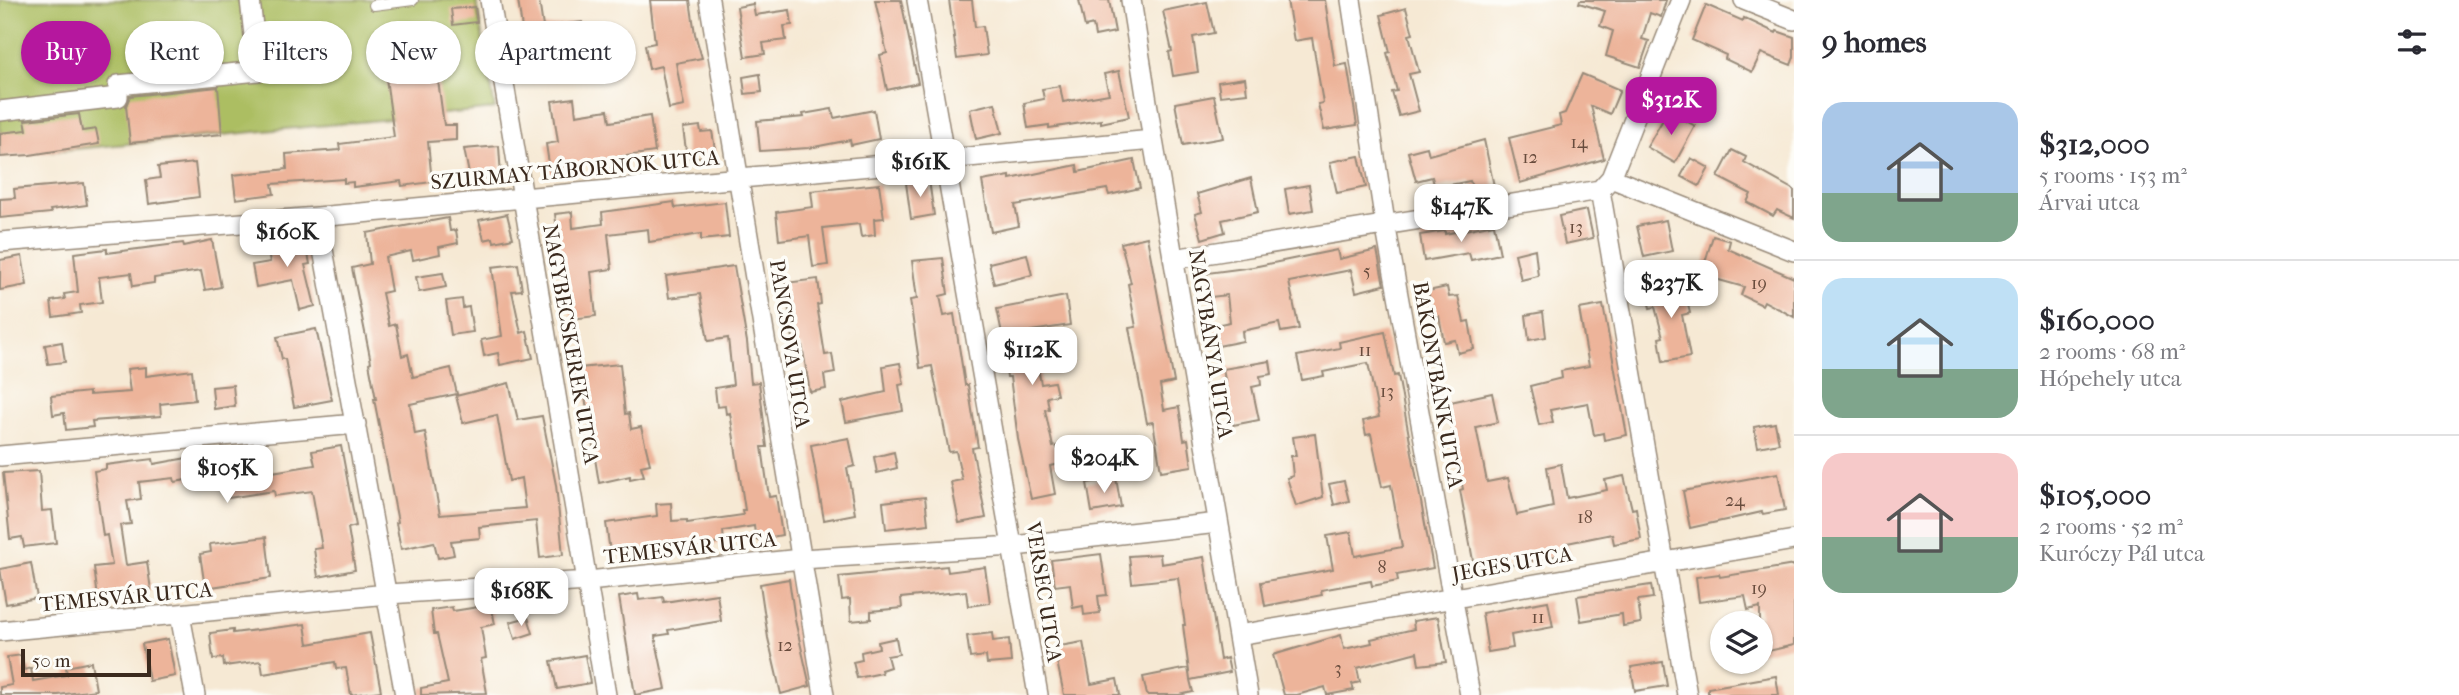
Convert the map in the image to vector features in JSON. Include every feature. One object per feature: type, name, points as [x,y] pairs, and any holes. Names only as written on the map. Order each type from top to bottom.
[{"type":"street","points":[[0,111],[118,97],[118,85],[258,71],[250,0]]},
{"type":"street","name":"NAGYBECSKEREK UTCA","points":[[490,0],[606,695]]},
{"type":"street","name":"PANCSOVA UTCA","points":[[709,0],[824,695]]},
{"type":"street","name":"VERSEC UTCA","points":[[917,0],[1038,695]]},
{"type":"street","name":"NAGYBÁNYA UTCA","points":[[1131,0],[1248,695]]},
{"type":"street","name":"BAKONYBÁNK UTCA","points":[[1351,0],[1385,223],[1470,695]]},
{"type":"street","points":[[1681,0],[1606,184],[1687,695]]},
{"type":"street","points":[[1744,0],[1794,20]]},
{"type":"street","name":"SZURMAY TÁBORNOK UTCA","points":[[0,242],[317,217],[1153,141]]},
{"type":"street","points":[[1174,259],[1606,184],[1794,251]]},
{"type":"street","points":[[317,217],[405,695]]},
{"type":"street","points":[[0,456],[356,424]]},
{"type":"street","name":"TEMESVÁR UTCA","points":[[0,631],[388,594],[589,582],[801,559],[1014,546],[1218,523]]},
{"type":"street","name":"JEGES UTCA","points":[[1238,635],[1794,540]]},
{"type":"street","points":[[180,615],[195,695]]},
{"type":"lane","points":[[374,5],[413,0]]},
{"type":"green space","points":[[0,0],[476,0],[480,21],[475,21],[475,84],[491,84],[495,109],[0,156]]},
{"type":"building","points":[[518,0],[539,0],[542,21],[521,21]]},
{"type":"building","points":[[650,0],[690,0],[702,58],[676,63],[684,106],[669,109],[661,66],[649,69],[645,45],[655,43]]},
{"type":"building","points":[[875,0],[901,0],[918,83],[887,90],[880,55],[887,53]]},
{"type":"building","points":[[949,0],[972,0],[975,27],[983,26],[987,55],[957,59]]},
{"type":"building","points":[[1079,0],[1109,0],[1115,32],[1095,36],[1093,25],[1085,27]]},
{"type":"building","points":[[1287,0],[1325,0],[1335,66],[1347,64],[1357,125],[1324,130],[1318,104],[1323,103],[1312,38],[1294,41]]},
{"type":"building","points":[[1580,0],[1666,0],[1661,17],[1650,13],[1642,39],[1649,41],[1640,67],[1606,56],[1613,31],[1600,26],[1605,11],[1579,3]]},
{"type":"building","points":[[1207,2],[1214,33],[1193,37],[1198,72],[1173,76],[1169,52],[1172,51],[1163,11]]},
{"type":"building","points":[[753,4],[755,15],[790,10],[792,25],[784,26],[786,40],[763,43],[765,54],[745,57],[737,7]]},
{"type":"building","points":[[1706,5],[1776,33],[1777,31],[1794,37],[1794,57],[1791,65],[1761,53],[1752,72],[1725,59],[1726,55],[1692,40]]},
{"type":"building","points":[[475,7],[477,21],[461,24],[461,21],[452,21],[451,9]]},
{"type":"building","points":[[1406,8],[1413,34],[1409,35],[1419,72],[1409,74],[1419,111],[1399,116],[1392,92],[1397,91],[1381,15]]},
{"type":"building","points":[[1119,71],[1129,117],[1101,123],[1101,120],[1049,128],[1049,125],[1028,128],[1024,103],[1044,99],[1042,89],[1060,86],[1063,102],[1109,94],[1104,74]]},
{"type":"building","points":[[760,74],[762,92],[745,94],[743,77]]},
{"type":"building","points":[[1582,74],[1620,90],[1610,114],[1591,106],[1604,159],[1520,183],[1509,138],[1561,125],[1559,115],[1565,113]]},
{"type":"building","points":[[1245,78],[1247,93],[1220,96],[1218,82]]},
{"type":"building","points":[[387,84],[439,84],[444,125],[456,125],[456,140],[428,142],[432,182],[402,186],[401,181],[353,187],[353,182],[344,183],[344,179],[272,184],[274,194],[236,199],[233,175],[287,169],[286,154],[340,150],[339,144],[394,137]]},
{"type":"building","points":[[218,87],[222,134],[130,143],[126,106],[130,96]]},
{"type":"building","points":[[1214,96],[1223,138],[1183,145],[1175,103]]},
{"type":"building","points":[[574,98],[576,115],[608,110],[610,122],[650,116],[655,152],[576,163],[577,173],[551,177],[546,144],[558,142],[552,101]]},
{"type":"building","points":[[995,103],[1002,133],[976,139],[970,109]]},
{"type":"building","points":[[832,109],[834,118],[874,110],[879,139],[851,145],[850,140],[809,148],[760,151],[757,121],[804,117],[803,114]]},
{"type":"building","points":[[1668,111],[1695,126],[1675,163],[1647,147]]},
{"type":"building","points":[[79,114],[82,131],[96,129],[99,144],[0,157],[0,133],[27,130],[25,120]]},
{"type":"building","points":[[700,126],[701,132],[712,131],[716,155],[687,158],[683,128]]},
{"type":"building","points":[[1484,140],[1494,186],[1473,191],[1470,181],[1435,188],[1432,177],[1416,181],[1408,152],[1427,147],[1429,155]]},
{"type":"building","points":[[499,146],[501,177],[470,179],[464,149]]},
{"type":"building","points":[[1732,150],[1746,157],[1744,162],[1794,190],[1794,218],[1777,210],[1773,216],[1747,202],[1751,194],[1718,177]]},
{"type":"building","points":[[1359,156],[1366,187],[1337,193],[1330,162]]},
{"type":"building","points":[[1691,158],[1709,168],[1699,186],[1681,176]]},
{"type":"building","points":[[1134,160],[1140,188],[1109,195],[1107,189],[1015,205],[1019,226],[991,232],[982,181],[1010,176],[1010,179],[1077,165],[1078,172]]},
{"type":"building","points":[[195,163],[199,197],[149,204],[146,180],[160,178],[158,167]]},
{"type":"building","points":[[1251,178],[1258,212],[1222,220],[1225,232],[1202,239],[1195,214],[1202,212],[1197,194]]},
{"type":"building","points":[[929,180],[934,215],[911,219],[906,183]]},
{"type":"building","points":[[84,183],[87,205],[50,210],[51,213],[0,218],[0,199],[15,198],[14,189]]},
{"type":"building","points":[[879,184],[884,218],[874,219],[875,235],[861,237],[859,224],[823,228],[828,265],[813,267],[809,236],[779,240],[776,212],[813,207],[811,191]]},
{"type":"building","points":[[1309,185],[1313,210],[1289,214],[1285,189]]},
{"type":"building","points":[[674,202],[675,208],[725,202],[729,237],[701,240],[701,234],[649,242],[648,229],[608,234],[612,269],[591,272],[596,316],[572,319],[568,284],[564,285],[555,214],[572,212],[573,228],[603,224],[602,212]]},
{"type":"building","points":[[1587,210],[1593,238],[1565,244],[1559,216]]},
{"type":"building","points":[[507,214],[513,238],[494,242],[493,238],[484,240],[479,220]]},
{"type":"building","points":[[448,218],[450,231],[456,230],[458,243],[439,247],[440,254],[413,260],[411,251],[385,257],[391,291],[382,293],[389,326],[396,324],[402,356],[408,354],[413,377],[451,368],[457,394],[410,404],[415,434],[425,432],[440,515],[525,508],[521,478],[509,481],[497,415],[463,423],[456,396],[509,383],[518,420],[542,416],[556,485],[563,555],[540,558],[536,521],[479,527],[480,538],[451,541],[454,555],[438,558],[434,542],[401,549],[374,399],[371,362],[352,268],[370,264],[367,233]]},
{"type":"building","points":[[1666,220],[1672,251],[1644,257],[1637,226]]},
{"type":"building","points":[[1494,224],[1500,254],[1471,260],[1469,253],[1424,261],[1420,235],[1445,231],[1445,234]]},
{"type":"building","points":[[1713,236],[1730,241],[1728,249],[1794,278],[1794,317],[1764,301],[1762,305],[1741,295],[1744,287],[1701,275]]},
{"type":"building","points":[[1147,237],[1174,382],[1160,385],[1164,410],[1179,407],[1184,440],[1188,439],[1192,466],[1161,471],[1153,422],[1147,423],[1129,328],[1136,327],[1128,284],[1131,283],[1121,243]]},
{"type":"building","points":[[305,238],[310,264],[305,265],[315,306],[300,310],[293,280],[256,287],[252,265],[270,262],[267,245]]},
{"type":"building","points":[[212,240],[221,287],[205,290],[201,271],[154,278],[154,283],[133,286],[131,273],[99,277],[102,302],[80,305],[81,313],[53,317],[51,301],[65,299],[64,294],[78,292],[74,253],[107,249],[107,253],[183,243],[184,246]]},
{"type":"building","points":[[1535,249],[1538,276],[1521,280],[1515,254]]},
{"type":"building","points":[[1337,250],[1339,259],[1377,250],[1384,285],[1356,292],[1351,270],[1289,282],[1299,329],[1281,332],[1279,323],[1242,331],[1243,341],[1218,346],[1215,325],[1230,322],[1227,295],[1211,297],[1207,273],[1253,267]]},
{"type":"building","points":[[1027,254],[1032,275],[994,284],[989,263]]},
{"type":"building","points":[[22,256],[27,285],[0,290],[0,260]]},
{"type":"building","points":[[943,258],[948,294],[940,296],[944,316],[954,314],[978,447],[972,448],[986,518],[959,523],[951,482],[962,480],[956,451],[949,452],[932,366],[920,368],[910,300],[917,299],[912,261]]},
{"type":"building","points":[[518,264],[522,290],[512,291],[521,333],[527,331],[533,358],[500,365],[498,353],[484,356],[481,340],[502,336],[492,267]]},
{"type":"building","points":[[734,266],[751,383],[759,382],[767,447],[762,447],[769,497],[776,496],[782,535],[756,540],[754,526],[723,531],[724,543],[659,549],[659,546],[610,552],[606,523],[657,516],[656,504],[671,503],[672,521],[687,520],[687,523],[743,515],[742,510],[745,510],[730,413],[726,414],[725,406],[717,407],[715,388],[733,385],[728,338],[708,341],[700,294],[669,298],[666,276]]},
{"type":"building","points":[[443,273],[446,287],[419,292],[416,277]]},
{"type":"building","points":[[818,279],[821,304],[817,305],[825,355],[832,354],[835,373],[824,375],[826,389],[810,392],[802,345],[794,346],[785,283]]},
{"type":"building","points":[[1682,281],[1690,313],[1682,315],[1690,357],[1663,362],[1659,338],[1663,337],[1655,307],[1650,308],[1646,291]]},
{"type":"building","points":[[1447,287],[1449,297],[1458,296],[1464,322],[1469,321],[1474,349],[1458,353],[1455,340],[1444,342],[1439,316],[1433,317],[1428,291]]},
{"type":"building","points":[[1066,296],[1070,325],[1031,331],[1041,384],[1054,382],[1057,395],[1047,397],[1049,409],[1045,410],[1053,447],[1057,446],[1061,464],[1050,466],[1055,494],[1031,499],[1018,439],[997,309]]},
{"type":"building","points":[[462,299],[463,308],[469,307],[473,332],[451,335],[446,301]]},
{"type":"building","points":[[1603,305],[1627,435],[1604,440],[1603,433],[1594,435],[1588,403],[1550,410],[1553,422],[1539,425],[1530,386],[1562,378],[1561,371],[1589,366],[1579,309]]},
{"type":"building","points":[[1543,312],[1546,337],[1529,340],[1526,315]]},
{"type":"building","points":[[316,329],[332,400],[294,407],[285,359],[282,359],[277,337]]},
{"type":"building","points":[[1385,332],[1394,376],[1398,375],[1433,568],[1397,575],[1398,581],[1372,586],[1371,581],[1321,590],[1322,595],[1265,606],[1261,582],[1333,569],[1327,536],[1351,532],[1355,556],[1402,547],[1391,485],[1382,487],[1371,434],[1366,435],[1363,421],[1379,417],[1368,363],[1323,372],[1324,376],[1302,380],[1297,356],[1340,348],[1339,342]]},
{"type":"building","points":[[62,342],[65,362],[48,364],[45,345]]},
{"type":"building","points":[[1270,361],[1272,374],[1260,376],[1261,385],[1252,387],[1259,420],[1233,425],[1223,369]]},
{"type":"building","points":[[900,363],[904,384],[899,385],[903,411],[846,422],[842,402],[886,392],[883,366]]},
{"type":"building","points":[[620,364],[625,414],[629,413],[631,429],[641,427],[650,464],[641,466],[644,476],[630,479],[630,476],[599,483],[579,368]]},
{"type":"building","points":[[146,367],[146,376],[192,370],[195,400],[160,404],[161,416],[92,421],[93,427],[66,430],[64,413],[53,415],[51,396],[130,392],[127,369]]},
{"type":"building","points":[[233,385],[235,406],[214,409],[212,387]]},
{"type":"building","points":[[1492,393],[1498,422],[1476,427],[1487,482],[1508,478],[1517,515],[1553,507],[1547,467],[1561,464],[1567,498],[1607,490],[1605,480],[1624,476],[1632,509],[1636,508],[1641,539],[1614,544],[1612,534],[1567,543],[1570,553],[1508,566],[1507,560],[1474,566],[1460,490],[1463,489],[1446,403]]},
{"type":"building","points":[[1775,423],[1779,443],[1758,447],[1754,427]]},
{"type":"building","points":[[1315,434],[1323,497],[1296,506],[1287,478],[1293,476],[1291,456],[1296,456],[1293,437]]},
{"type":"building","points":[[849,438],[855,466],[847,468],[855,514],[824,520],[811,445]]},
{"type":"building","points":[[341,446],[356,526],[348,528],[355,570],[318,577],[314,549],[322,548],[312,491],[275,496],[274,491],[228,498],[224,473],[175,482],[174,478],[139,482],[141,499],[127,501],[131,524],[120,525],[126,565],[147,562],[151,590],[98,598],[94,567],[112,565],[107,535],[103,536],[94,471],[106,469],[106,465],[153,459],[154,464],[257,448],[260,474],[315,465],[312,451]]},
{"type":"building","points":[[894,452],[897,468],[877,473],[874,457]]},
{"type":"building","points":[[39,471],[42,511],[52,510],[56,543],[24,547],[22,537],[10,539],[3,473]]},
{"type":"building","points":[[1778,473],[1785,510],[1762,512],[1690,528],[1683,491]]},
{"type":"building","points":[[1116,478],[1121,507],[1092,512],[1087,483]]},
{"type":"building","points":[[1344,481],[1349,501],[1334,505],[1329,484]]},
{"type":"building","points":[[925,497],[928,524],[886,529],[883,502]]},
{"type":"building","points":[[266,537],[271,578],[205,588],[200,554],[211,552],[210,544]]},
{"type":"building","points":[[1101,554],[1107,595],[1098,596],[1100,613],[1084,615],[1083,606],[1073,608],[1070,584],[1055,586],[1051,560]]},
{"type":"building","points":[[1160,554],[1161,564],[1204,557],[1220,660],[1227,658],[1230,672],[1190,680],[1193,692],[1179,695],[1147,695],[1143,677],[1188,668],[1190,679],[1178,578],[1132,583],[1129,556]]},
{"type":"building","points":[[31,563],[37,598],[6,604],[0,569]]},
{"type":"building","points":[[1794,565],[1794,645],[1773,650],[1773,611],[1760,611],[1760,607],[1748,610],[1745,596],[1699,602],[1696,577],[1719,574],[1720,577]]},
{"type":"building","points":[[947,566],[948,572],[985,567],[990,603],[968,606],[966,591],[901,598],[902,608],[871,611],[871,619],[851,621],[850,599],[842,600],[839,577]]},
{"type":"building","points":[[789,579],[810,686],[781,694],[768,638],[760,584]]},
{"type":"building","points":[[1651,585],[1653,598],[1638,600],[1641,623],[1623,626],[1622,614],[1581,621],[1577,596]]},
{"type":"building","points":[[638,594],[639,600],[663,597],[664,602],[717,594],[721,621],[668,630],[669,634],[655,636],[666,689],[635,695],[619,597]]},
{"type":"building","points":[[1548,601],[1553,627],[1511,635],[1513,648],[1488,652],[1482,613]]},
{"type":"building","points":[[491,605],[495,624],[481,627],[486,658],[481,659],[487,693],[421,695],[421,688],[448,683],[437,634],[434,634],[431,610],[452,607],[453,611]]},
{"type":"building","points":[[528,617],[533,633],[515,639],[510,622]]},
{"type":"building","points":[[1438,617],[1446,662],[1419,665],[1417,652],[1357,668],[1360,682],[1352,684],[1354,690],[1327,695],[1325,687],[1297,695],[1284,695],[1273,655],[1341,635],[1344,649],[1372,643],[1371,639],[1414,629],[1413,621]]},
{"type":"building","points":[[305,624],[308,644],[370,633],[381,691],[351,695],[346,668],[336,669],[335,662],[263,674],[261,661],[224,666],[223,658],[213,659],[210,633],[233,630],[233,633]]},
{"type":"building","points":[[992,633],[993,641],[1009,639],[1011,662],[987,664],[986,656],[970,658],[967,636]]},
{"type":"building","points":[[896,638],[899,654],[887,656],[890,667],[881,670],[882,673],[857,678],[853,662],[862,660],[861,652],[879,648],[878,642]]},
{"type":"building","points":[[168,639],[175,676],[149,681],[142,644]]},
{"type":"building","points":[[1083,642],[1091,684],[1117,679],[1120,695],[1064,695],[1054,647]]},
{"type":"building","points":[[22,655],[24,670],[31,668],[33,681],[67,675],[66,667],[91,662],[96,690],[58,695],[0,695],[0,687],[12,685],[7,657]]},
{"type":"building","points":[[585,655],[590,683],[557,689],[551,661]]},
{"type":"building","points":[[1663,662],[1667,686],[1635,691],[1631,667]]},
{"type":"building","points":[[1776,676],[1779,695],[1708,695],[1708,688]]}]
